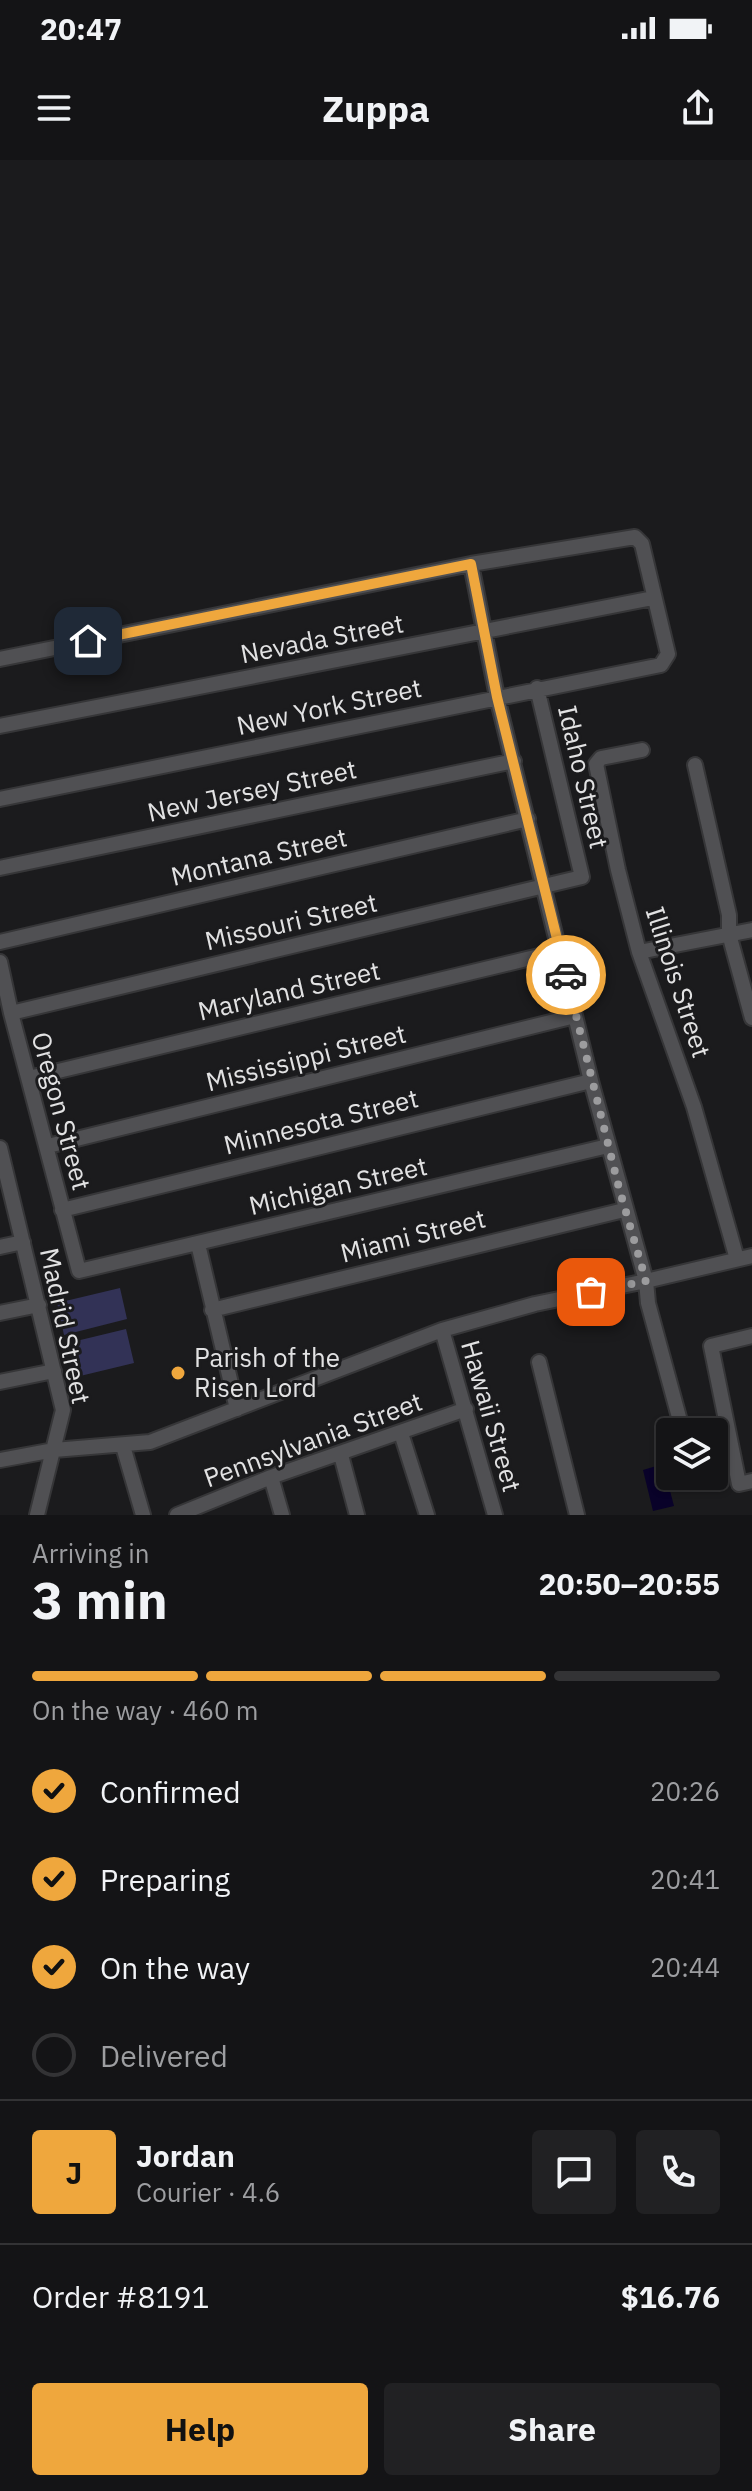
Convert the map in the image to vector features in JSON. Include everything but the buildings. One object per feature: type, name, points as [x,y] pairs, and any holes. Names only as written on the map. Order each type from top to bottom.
[{"type":"street","points":[[0,659],[471,564],[635,537],[639,540],[653,598]]},
{"type":"street","points":[[471,564],[497,697],[591,1081],[646,1281],[651,1318],[679,1418]]},
{"type":"street","name":"Nevada Street","points":[[0,726],[653,598]]},
{"type":"street","name":"New York Street","points":[[0,799],[661,665],[668,654],[653,598]]},
{"type":"street","name":"Idaho Street","points":[[537,688],[582,877]]},
{"type":"street","name":"Illinois Street","points":[[642,750],[601,758],[596,764],[639,952],[745,1257]]},
{"type":"street","name":"New Jersey Street","points":[[0,868],[514,761]]},
{"type":"street","points":[[695,765],[729,915],[729,934],[752,1018]]},
{"type":"street","name":"Montana Street","points":[[0,942],[528,819]]},
{"type":"street","name":"Missouri Street","points":[[11,1013],[582,877]]},
{"type":"street","points":[[639,952],[752,930]]},
{"type":"street","name":"Maryland Street","points":[[29,1078],[560,951]]},
{"type":"street","name":"Oregon Street","points":[[0,962],[79,1271]]},
{"type":"street","name":"Mississippi Street","points":[[48,1146],[575,1016]]},
{"type":"street","name":"Minnesota Street","points":[[62,1210],[591,1081]]},
{"type":"street","name":"Michigan Street","points":[[79,1271],[608,1146]]},
{"type":"street","name":"Madrid Street","points":[[0,1148],[3,1173],[39,1305],[63,1410],[37,1515]]},
{"type":"street","name":"Miami Street","points":[[212,1310],[624,1210]]},
{"type":"street","points":[[0,1247],[23,1242]]},
{"type":"street","points":[[198,1244],[237,1409]]},
{"type":"street","points":[[0,1460],[54,1450],[150,1442],[442,1330],[535,1304],[745,1257]]},
{"type":"street","points":[[0,1313],[39,1305]]},
{"type":"street","name":"Hawaii Street","points":[[442,1330],[495,1515]]},
{"type":"street","points":[[752,1336],[711,1346],[739,1484],[752,1481]]},
{"type":"street","points":[[539,1362],[577,1515]]},
{"type":"street","points":[[0,1382],[54,1371]]},
{"type":"street","name":"Pennsylvania Street","points":[[177,1515],[213,1509],[271,1477],[466,1409]]},
{"type":"street","points":[[401,1433],[427,1515]]},
{"type":"street","points":[[123,1446],[143,1515]]},
{"type":"street","points":[[341,1455],[357,1515]]},
{"type":"street","points":[[271,1477],[282,1515]]},
{"type":"shaded area","points":[[120,1288],[127,1319],[64,1335],[57,1303]]},
{"type":"shaded area","points":[[126,1329],[134,1363],[76,1377],[68,1343]]},
{"type":"shaded area","points":[[656,1466],[656,1490],[670,1490],[674,1506],[653,1511],[643,1470]]},
{"type":"way so far","points":[[566,975],[624,1210],[646,1281],[591,1292]]},
{"type":"place","name":"Parish of the Risen Lord","points":[[178,1373]]},
{"type":"route","points":[[88,641],[471,564],[497,697],[566,975]]}]
